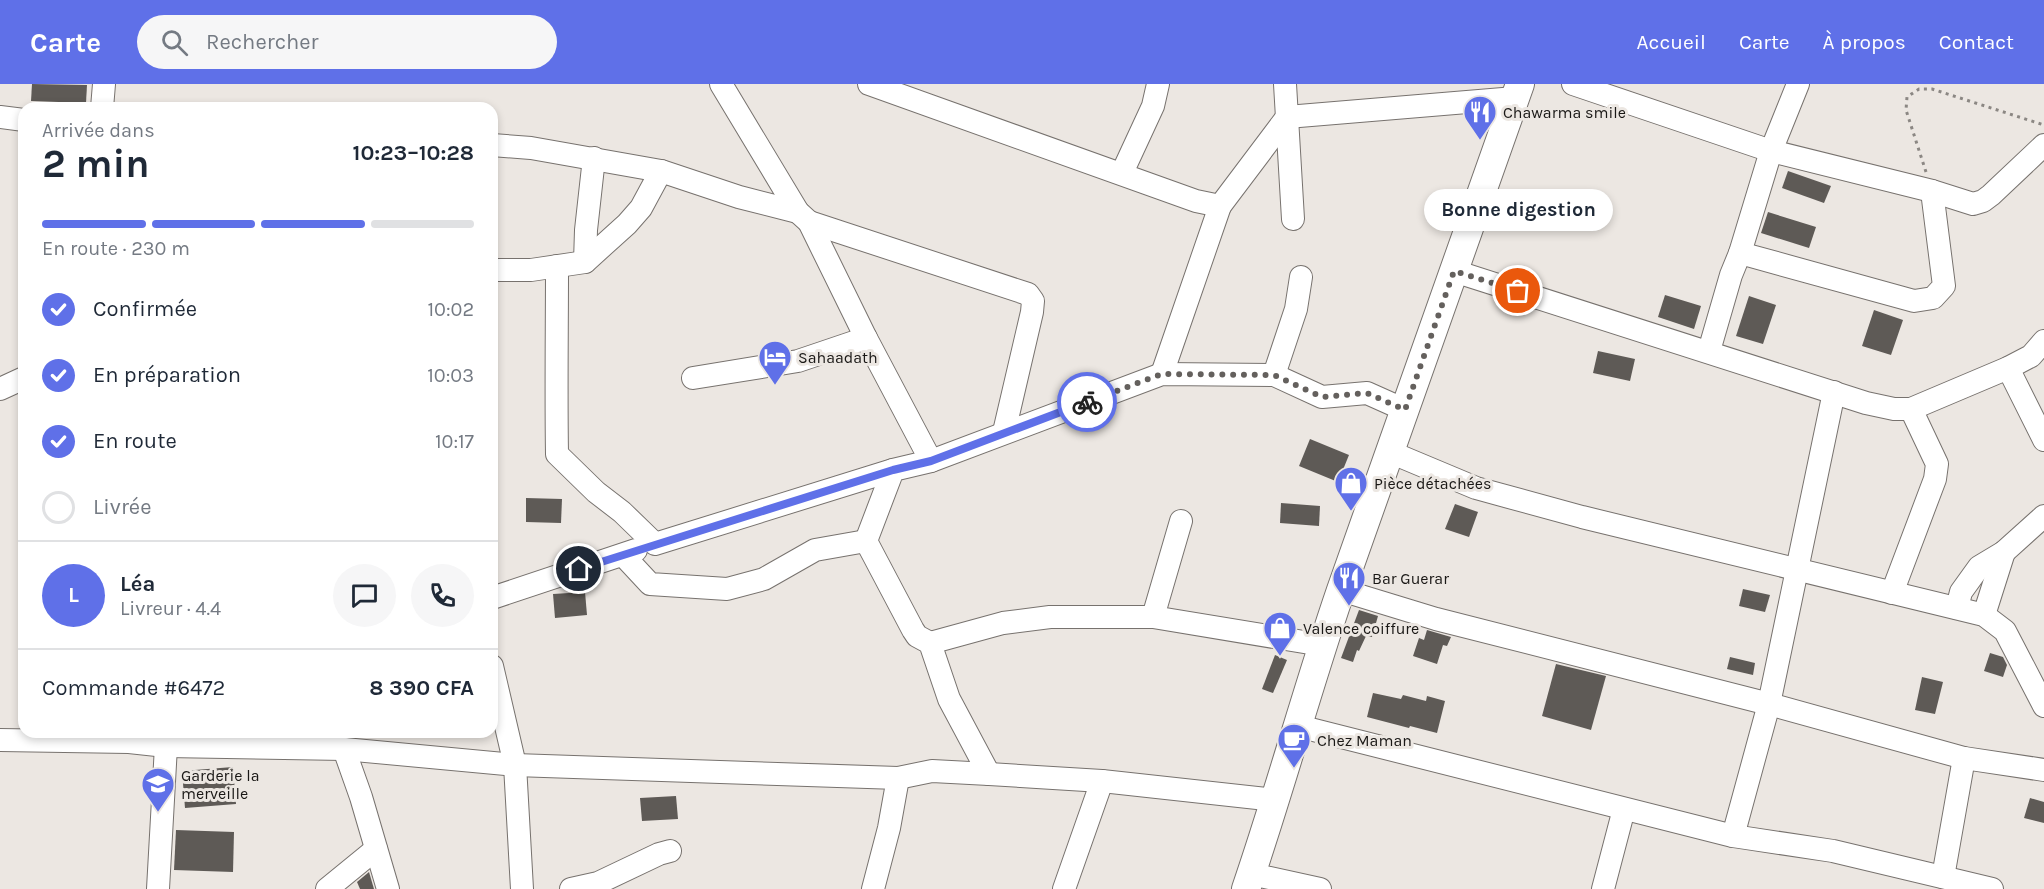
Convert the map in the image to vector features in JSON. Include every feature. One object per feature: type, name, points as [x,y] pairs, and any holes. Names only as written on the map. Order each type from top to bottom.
[{"type":"main road","points":[[1248,882],[1276,800],[1322,645],[1517,91]]},
{"type":"street","points":[[102,102],[104,84]]},
{"type":"street","points":[[721,84],[804,217],[931,461]]},
{"type":"street","points":[[869,84],[930,94],[1122,173],[1196,201],[1220,206]]},
{"type":"street","points":[[1122,173],[1153,106],[1158,84]]},
{"type":"street","points":[[1285,84],[1293,219]]},
{"type":"street","points":[[1573,84],[1771,151],[1932,191],[1973,204],[1983,201],[2044,145]]},
{"type":"street","points":[[1709,351],[1771,151],[1798,84]]},
{"type":"street","points":[[1162,374],[1220,206],[1287,117],[1517,91]]},
{"type":"street","points":[[0,117],[18,119]]},
{"type":"street","points":[[498,145],[531,148],[661,171],[804,217],[1028,294],[1033,301],[1032,312],[1004,432]]},
{"type":"street","points":[[585,262],[594,158]]},
{"type":"street","points":[[498,270],[531,270],[585,262],[611,239],[640,208],[661,171]]},
{"type":"street","points":[[1740,252],[1914,301],[1933,298],[1944,286],[1932,191]]},
{"type":"street","points":[[557,266],[555,376],[557,454],[655,544]]},
{"type":"street","points":[[1454,271],[1894,409],[1911,409],[2008,368],[2031,356],[2044,341]]},
{"type":"street","points":[[1274,375],[1296,309],[1301,277]]},
{"type":"street","points":[[693,378],[798,361],[866,338]]},
{"type":"street","points":[[2008,368],[2044,440]]},
{"type":"street","points":[[498,596],[655,544],[893,470],[931,461],[1162,374],[1274,375],[1322,397],[1367,393],[1405,410]]},
{"type":"street","points":[[0,389],[18,381]]},
{"type":"street","points":[[1733,836],[1769,705],[1834,392]]},
{"type":"street","points":[[1892,593],[1935,479],[1937,464],[1911,409]]},
{"type":"street","points":[[1390,452],[1476,488],[1796,571],[1984,615],[2006,631],[2044,706]]},
{"type":"street","points":[[893,470],[866,541],[913,630],[917,636],[930,643],[949,699],[988,774]]},
{"type":"street","points":[[1957,608],[1961,592],[1980,567],[2004,552],[2044,516]]},
{"type":"street","points":[[1153,616],[1181,521]]},
{"type":"street","points":[[623,555],[650,585],[727,589],[764,579],[815,550],[866,541]]},
{"type":"street","points":[[1984,615],[2004,552]]},
{"type":"street","points":[[1341,590],[1447,622],[1964,758],[2044,770]]},
{"type":"street","points":[[930,643],[1003,623],[1050,617],[1153,616],[1322,645]]},
{"type":"street","points":[[498,692],[515,765],[522,889]]},
{"type":"street","points":[[1298,726],[1733,836],[1833,850],[1992,889]]},
{"type":"street","points":[[0,740],[85,738]]},
{"type":"street","points":[[148,738],[344,749],[515,765],[898,778],[932,771],[988,774],[1102,781],[1276,800]]},
{"type":"street","points":[[156,888],[169,739]]},
{"type":"street","points":[[344,749],[361,797],[388,889]]},
{"type":"street","points":[[1943,877],[1964,758]]},
{"type":"street","points":[[873,889],[889,828],[898,778]]},
{"type":"street","points":[[1064,889],[1102,781]]},
{"type":"street","points":[[1603,889],[1624,809]]},
{"type":"street","points":[[327,889],[376,849]]},
{"type":"street","points":[[571,889],[598,883],[670,851]]},
{"type":"street","points":[[1248,882],[1320,889]]},
{"type":"path","points":[[1932,191],[1906,110],[1907,97],[1919,89],[1932,89],[2044,124]]},
{"type":"building","points":[[32,84],[87,85],[86,102],[31,101]]},
{"type":"building","points":[[1788,171],[1831,186],[1824,203],[1782,188]]},
{"type":"building","points":[[1768,212],[1816,227],[1809,248],[1761,233]]},
{"type":"building","points":[[1665,295],[1701,306],[1694,329],[1658,317]]},
{"type":"building","points":[[1749,296],[1776,305],[1763,344],[1736,336]]},
{"type":"building","points":[[1874,310],[1903,320],[1891,355],[1862,346]]},
{"type":"building","points":[[1598,351],[1635,359],[1630,381],[1593,373]]},
{"type":"building","points":[[1310,439],[1349,455],[1338,482],[1299,466]]},
{"type":"building","points":[[526,498],[562,499],[561,523],[526,522]]},
{"type":"building","points":[[1281,503],[1320,506],[1319,526],[1280,523]]},
{"type":"building","points":[[1455,504],[1478,512],[1469,537],[1445,529]]},
{"type":"building","points":[[1743,589],[1770,595],[1765,612],[1739,606]]},
{"type":"building","points":[[585,592],[587,615],[555,618],[553,594]]},
{"type":"building","points":[[1359,610],[1378,616],[1372,637],[1366,636],[1353,662],[1341,658]]},
{"type":"building","points":[[1427,630],[1451,637],[1447,646],[1443,645],[1437,664],[1413,656],[1419,638],[1424,640]]},
{"type":"building","points":[[1990,653],[2003,657],[2007,665],[2003,677],[1984,671]]},
{"type":"building","points":[[1275,655],[1287,660],[1273,693],[1262,689]]},
{"type":"building","points":[[1730,657],[1755,663],[1753,675],[1727,669]]},
{"type":"building","points":[[1556,664],[1606,676],[1591,730],[1542,716]]},
{"type":"building","points":[[1922,677],[1943,682],[1935,714],[1915,710]]},
{"type":"building","points":[[1373,693],[1401,699],[1403,695],[1426,701],[1427,696],[1445,701],[1437,733],[1367,717]]},
{"type":"building","points":[[233,767],[236,804],[185,808],[182,771]]},
{"type":"building","points":[[676,796],[678,819],[642,821],[640,798]]},
{"type":"building","points":[[2030,798],[2044,802],[2044,823],[2024,818]]},
{"type":"building","points":[[176,830],[234,832],[233,872],[174,870]]},
{"type":"building","points":[[369,872],[374,889],[360,889],[357,882]]},
{"type":"way so far","points":[[1087,402],[1162,374],[1274,375],[1322,397],[1367,393],[1405,410],[1454,271],[1518,291]]},
{"type":"place","name":"Chawarma smile","points":[[1480,141]]},
{"type":"place","name":"Bonne digestion","points":[[1518,291]]},
{"type":"place","name":"Sahaadath","points":[[775,386]]},
{"type":"place","name":"Pièce détachées","points":[[1351,512]]},
{"type":"place","name":"Bar Guerar","points":[[1349,607]]},
{"type":"place","name":"Valence coiffure","points":[[1280,657]]},
{"type":"place","name":"Chez Maman","points":[[1294,769]]},
{"type":"place","name":"Garderie la merveille","points":[[158,813]]},
{"type":"route","points":[[579,569],[893,470],[931,461],[1087,402]]}]
